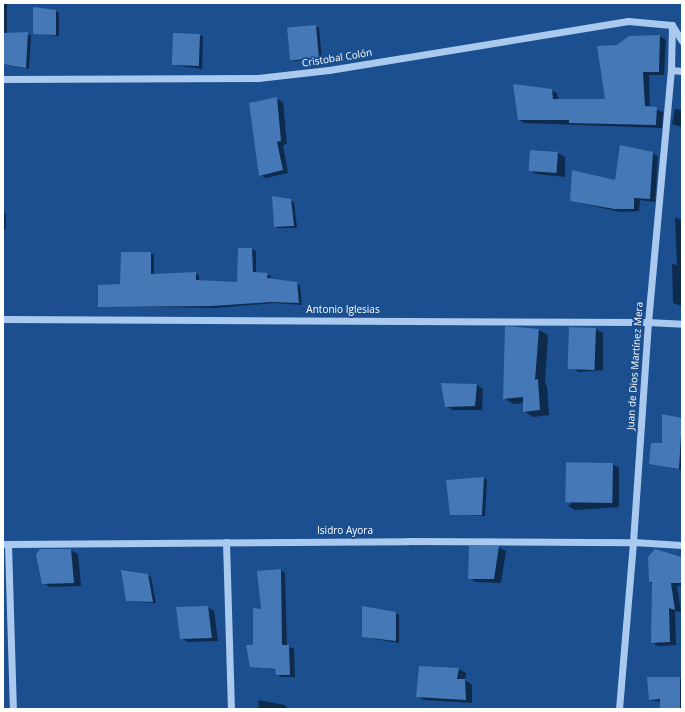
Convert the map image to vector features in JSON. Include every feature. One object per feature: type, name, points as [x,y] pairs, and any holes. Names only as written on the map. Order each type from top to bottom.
[{"type":"street","name":"Cristobal Colón","points":[[3,79],[258,78],[329,70],[628,21],[672,25]]},
{"type":"street","points":[[672,25],[682,41]]},
{"type":"street","name":"Juan de Dios Martínez Mera","points":[[619,709],[633,542],[648,322],[671,70],[672,25]]},
{"type":"street","points":[[671,70],[682,71]]},
{"type":"street","name":"Antonio Iglesias","points":[[3,319],[648,322],[682,324]]},
{"type":"street","points":[[226,542],[231,709]]},
{"type":"street","name":"Isidro Ayora","points":[[13,709],[5,544],[226,542],[633,542],[682,545]]},
{"type":"building","points":[[33,7],[56,10],[56,35],[33,34]]},
{"type":"building","points":[[316,25],[319,58],[290,60],[287,28]]},
{"type":"building","points":[[28,32],[26,68],[3,64],[3,33]]},
{"type":"building","points":[[173,33],[200,34],[199,66],[172,65]]},
{"type":"building","points":[[660,35],[659,72],[643,72],[645,106],[657,107],[656,125],[569,123],[569,120],[518,120],[513,84],[552,89],[553,99],[605,99],[597,46],[617,45],[629,36]]},
{"type":"building","points":[[277,97],[281,141],[277,142],[283,170],[259,176],[249,103]]},
{"type":"building","points":[[620,145],[653,152],[650,199],[634,198],[634,209],[614,209],[570,201],[572,170],[615,180]]},
{"type":"building","points":[[530,150],[558,152],[556,173],[529,171]]},
{"type":"building","points":[[272,196],[291,199],[294,226],[274,227]]},
{"type":"building","points":[[238,248],[252,248],[253,272],[268,273],[267,278],[297,282],[299,303],[271,302],[212,306],[98,307],[98,285],[120,284],[121,252],[151,252],[151,274],[196,272],[196,280],[237,282]]},
{"type":"building","points":[[505,326],[539,329],[535,380],[538,379],[540,410],[523,412],[523,397],[503,399]]},
{"type":"building","points":[[569,327],[596,328],[595,370],[568,369]]},
{"type":"building","points":[[441,383],[477,384],[475,406],[445,407]]},
{"type":"building","points":[[662,414],[682,418],[679,469],[649,464],[651,443],[662,443]]},
{"type":"building","points":[[566,462],[613,463],[612,503],[565,502]]},
{"type":"building","points":[[484,477],[482,515],[450,515],[446,480]]},
{"type":"building","points":[[469,546],[499,546],[494,579],[468,579]]},
{"type":"building","points":[[40,549],[71,549],[74,583],[42,584],[36,555]]},
{"type":"building","points":[[655,549],[681,557],[682,583],[671,583],[675,610],[669,608],[670,642],[651,643],[652,582],[649,582],[648,557]]},
{"type":"building","points":[[281,569],[282,645],[289,645],[290,675],[276,675],[275,669],[250,667],[246,645],[253,645],[253,608],[261,609],[257,571]]},
{"type":"building","points":[[121,570],[148,574],[153,602],[126,601]]},
{"type":"building","points":[[208,606],[212,638],[180,639],[176,607]]},
{"type":"building","points":[[362,606],[396,612],[396,641],[362,637]]},
{"type":"building","points":[[419,666],[459,668],[457,679],[465,679],[466,700],[416,697]]},
{"type":"building","points":[[647,677],[680,677],[680,709],[660,709],[660,699],[649,700]]}]
